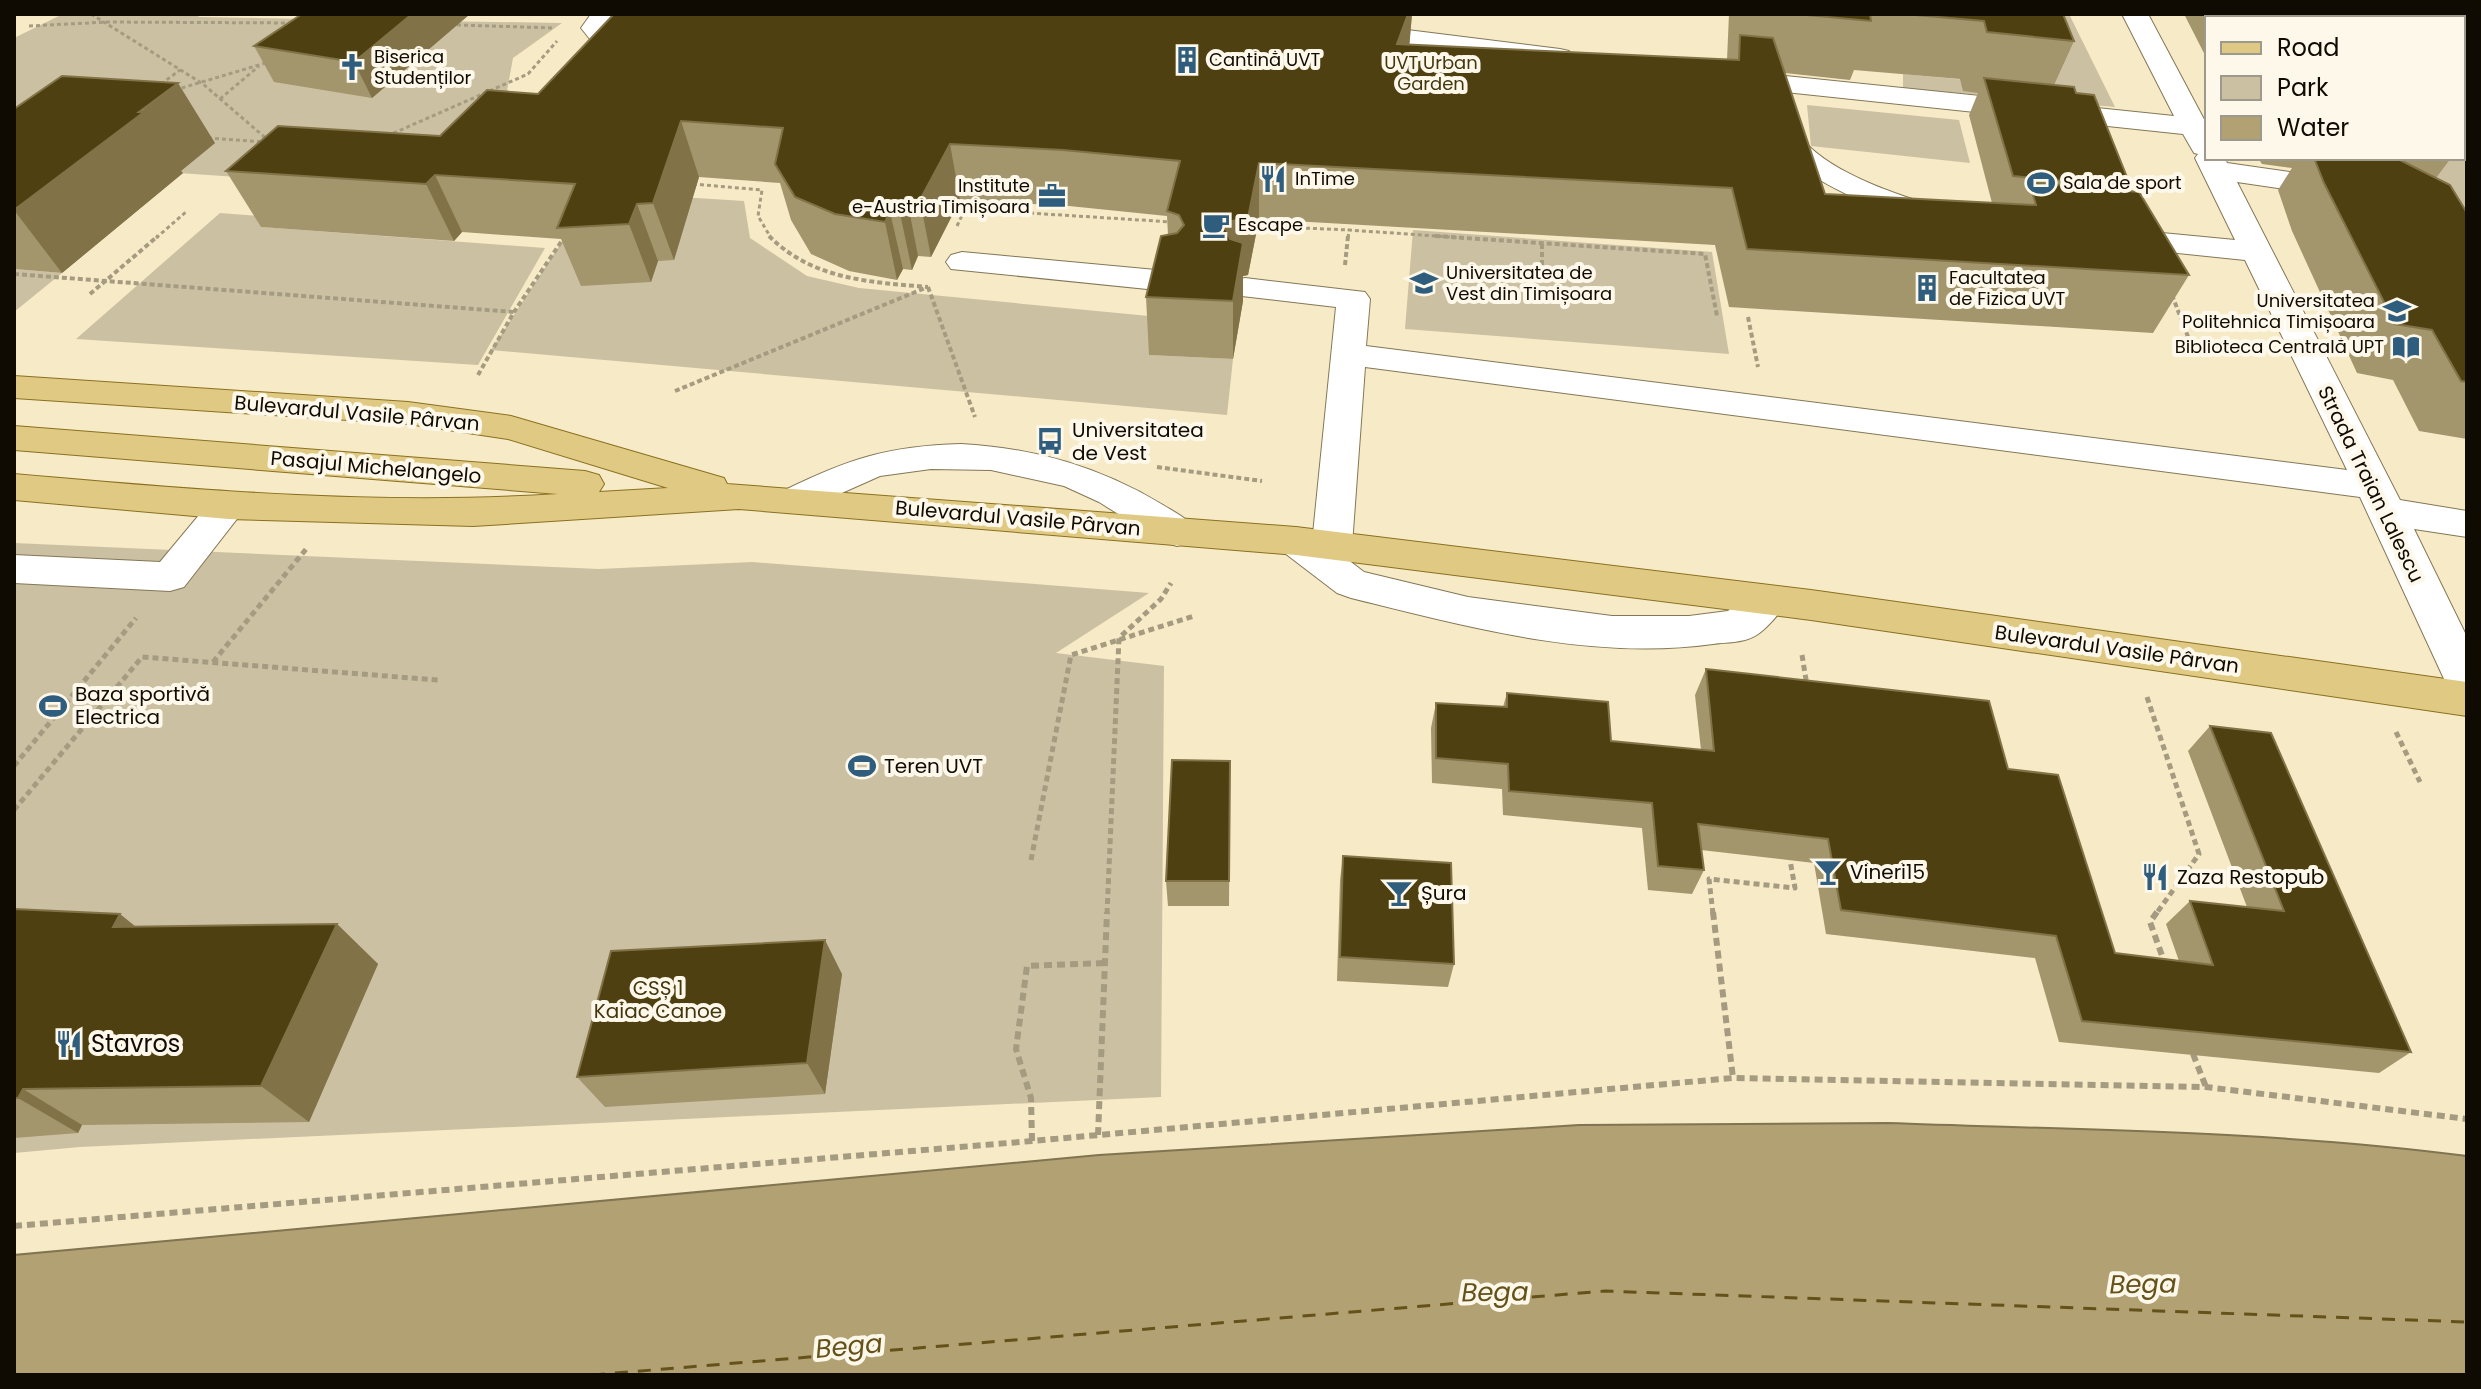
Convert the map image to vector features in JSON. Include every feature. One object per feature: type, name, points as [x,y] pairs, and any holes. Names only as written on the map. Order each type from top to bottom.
[{"type":"main road","name":"Bulevardul Vasile Pârvan","points":[[14,387],[408,413],[511,428],[739,496]]},
{"type":"main road","name":"Pasajul Michelangelo","points":[[14,438],[739,496]]},
{"type":"main road","name":"Bulevardul Vasile Pârvan","points":[[14,487],[228,506],[473,513],[739,496],[1314,543]]},
{"type":"main road","name":"Bulevardul Vasile Pârvan","points":[[1767,600],[2467,699]]},
{"type":"street","name":"Strada Traian Lalescu","points":[[2135,14],[2205,149]]},
{"type":"street","points":[[589,23],[602,38],[680,38]]},
{"type":"street","points":[[1342,25],[1588,61]]},
{"type":"street","points":[[1706,76],[2192,126]]},
{"type":"street","points":[[1776,83],[1786,139],[1807,157],[1844,181],[1905,208],[1968,223]]},
{"type":"street","name":"Strada Traian Lalescu","points":[[2211,160],[2467,681]]},
{"type":"street","points":[[2211,160],[2375,196]]},
{"type":"street","points":[[2075,233],[2255,251]]},
{"type":"street","points":[[949,257],[1167,281]]},
{"type":"street","points":[[1245,288],[1353,299],[1314,543]]},
{"type":"street","points":[[1346,354],[2380,499],[2467,524]]},
{"type":"street","points":[[797,500],[872,466],[917,457],[972,459],[1027,464],[1077,478],[1104,489],[1177,532]]},
{"type":"street","points":[[14,569],[170,577],[228,506]]},
{"type":"street","name":"Bulevardul Vasile Pârvan","points":[[1314,543],[1351,583],[1468,612],[1567,627],[1612,632],[1689,632],[1740,625],[1767,600]]},
{"type":"path","points":[[91,14],[203,84],[271,142]]},
{"type":"path","points":[[177,14],[177,21]]},
{"type":"path","points":[[29,26],[177,21],[296,23]]},
{"type":"path","points":[[457,25],[589,23]]},
{"type":"path","points":[[375,142],[528,74],[589,23]]},
{"type":"path","points":[[220,99],[273,58]]},
{"type":"path","points":[[174,90],[261,65]]},
{"type":"path","points":[[157,87],[180,70]]},
{"type":"path","points":[[193,137],[271,142]]},
{"type":"path","points":[[261,151],[271,142]]},
{"type":"path","points":[[723,186],[728,179]]},
{"type":"path","points":[[682,183],[762,190],[757,207],[759,222],[787,252],[817,268],[841,277],[928,287]]},
{"type":"path","points":[[675,391],[928,287],[949,257],[965,209],[1181,223]]},
{"type":"path","points":[[90,294],[187,211]]},
{"type":"path","points":[[1257,226],[1705,254],[1717,316]]},
{"type":"path","points":[[1347,254],[1349,230]]},
{"type":"path","points":[[478,375],[554,248],[567,234],[577,231]]},
{"type":"path","points":[[2152,241],[2190,342]]},
{"type":"path","points":[[1542,244],[1542,278]]},
{"type":"path","points":[[14,274],[514,312]]},
{"type":"path","points":[[928,287],[970,409]]},
{"type":"path","points":[[1748,317],[1760,377]]},
{"type":"path","points":[[213,662],[308,547]]},
{"type":"path","points":[[14,766],[170,577]]},
{"type":"path","points":[[1098,1135],[1119,638],[1133,620],[1158,604],[1171,583]]},
{"type":"path","points":[[1031,860],[1071,655],[1194,616]]},
{"type":"path","points":[[1802,655],[1808,697]]},
{"type":"path","points":[[14,810],[142,657],[438,680]]},
{"type":"path","points":[[2146,696],[2199,854],[2150,922],[2168,973]]},
{"type":"path","points":[[2396,731],[2420,782]]},
{"type":"path","points":[[1733,1078],[1709,879],[1795,888],[1790,860]]},
{"type":"path","points":[[1032,1141],[1031,1098],[1016,1049],[1027,966],[1106,963]]},
{"type":"path","points":[[2193,1054],[2206,1087]]},
{"type":"path","points":[[14,1226],[1032,1141],[1733,1078],[2206,1087],[2467,1119]]},
{"type":"green space","points":[[63,14],[201,14],[198,17],[562,23],[513,58],[499,135],[508,195],[179,173],[214,143],[14,202],[14,38]]},
{"type":"green space","points":[[2014,14],[2069,14],[2115,107],[1903,88],[1903,74],[2041,87]]},
{"type":"green space","points":[[2467,14],[2467,226],[2419,160],[2465,160],[2465,16],[2332,16]]},
{"type":"green space","points":[[1807,105],[1959,120],[1970,163],[1811,146]]},
{"type":"green space","points":[[665,196],[744,201],[750,238],[807,276],[859,288],[1159,317],[1150,355],[1233,359],[1227,415],[491,350],[567,234]]},
{"type":"green space","points":[[220,213],[272,217],[262,227],[545,248],[478,365],[76,339]]},
{"type":"green space","points":[[1413,230],[1712,252],[1729,354],[1405,329]]},
{"type":"green space","points":[[14,269],[62,273],[14,312]]},
{"type":"green space","name":"CSȘ 1 Kaiac Canoe","points":[[14,543],[599,569],[752,562],[1149,593],[1056,653],[1164,666],[1161,1097],[80,1147],[14,1153]]},
{"type":"water","name":"Bega","points":[[1888,1123],[2251,1136],[2467,1156],[2467,1375],[14,1375],[14,1255],[1099,1155],[1579,1125]]},
{"type":"building","points":[[302,14],[412,14],[354,62],[254,46]]},
{"type":"building","points":[[614,14],[1408,14],[1397,44],[1739,60],[1740,35],[1773,38],[1825,194],[2036,205],[2029,182],[2139,192],[2189,275],[1747,249],[1732,188],[1259,163],[1248,218],[1232,221],[1226,229],[1230,239],[1243,243],[1233,301],[1146,297],[1161,236],[1177,233],[1184,225],[1179,215],[1167,211],[1180,161],[950,144],[920,200],[907,199],[900,213],[890,212],[885,222],[835,214],[795,197],[775,164],[783,128],[681,121],[653,203],[637,204],[629,224],[557,228],[575,184],[435,175],[426,184],[226,171],[278,126],[440,136],[487,90],[538,94]]},
{"type":"building","points":[[1796,14],[1870,14],[1871,21]]},
{"type":"building","points":[[1904,14],[2063,14],[2074,41],[1987,32],[1984,21]]},
{"type":"building","points":[[2221,14],[2366,16],[2222,16]]},
{"type":"building","points":[[62,76],[178,83],[14,210],[14,109]]},
{"type":"building","points":[[1984,78],[2074,87],[2076,93],[2094,95],[2131,187],[2013,176]]},
{"type":"building","points":[[2315,160],[2400,160],[2450,185],[2467,213],[2467,382],[2461,381],[2432,330],[2395,324]]},
{"type":"building","points":[[1706,669],[1989,701],[2008,769],[2058,775],[2115,953],[2213,965],[2190,901],[2284,911],[2210,726],[2271,733],[2411,1052],[2082,1021],[2056,936],[1841,910],[1828,839],[1698,824],[1704,870],[1658,866],[1652,803],[1509,791],[1508,764],[1436,758],[1436,703],[1507,707],[1507,693],[1608,702],[1611,741],[1714,751]]},
{"type":"building","points":[[1172,760],[1230,761],[1229,881],[1166,881]]},
{"type":"building","points":[[1343,856],[1451,863],[1454,964],[1340,957]]},
{"type":"building","points":[[14,909],[120,914],[113,927],[337,924],[261,1086],[23,1089],[18,1098],[14,1098]]},
{"type":"building","points":[[825,940],[807,1063],[577,1077],[611,951]]},
{"type":"ferry route","points":[[592,1375],[1605,1291],[2467,1322]]},
{"type":"place","name":"Cantină UVT","points":[[1187,60]]},
{"type":"place","name":"Biserica Studenților","points":[[352,67]]},
{"type":"place","name":"InTime","points":[[1273,179]]},
{"type":"place","name":"Sala de sport","points":[[2041,183]]},
{"type":"place","name":"Institute e-Austria Timișoara","points":[[1052,196]]},
{"type":"place","name":"Escape","points":[[1216,225]]},
{"type":"place","name":"Universitatea de Vest din Timișoara","points":[[1424,283]]},
{"type":"place","name":"Facultatea de Fizica UVT","points":[[1927,288]]},
{"type":"place","name":"Universitatea Politehnica Timișoara","points":[[2397,311]]},
{"type":"place","name":"Biblioteca Centrală UPT","points":[[2406,347]]},
{"type":"place","name":"Universitatea de Vest","points":[[1050,441]]},
{"type":"place","name":"Baza sportivă Electrica","points":[[53,706]]},
{"type":"place","name":"Teren UVT","points":[[862,766]]},
{"type":"place","name":"Vineri15","points":[[1828,872]]},
{"type":"place","name":"Zaza Restopub","points":[[2155,877]]},
{"type":"place","name":"Șura","points":[[1399,893]]},
{"type":"place","name":"Stavros","points":[[69,1044]]},
{"type":"park label","name":"UVT Urban Garden","points":[[1431,73]]}]
